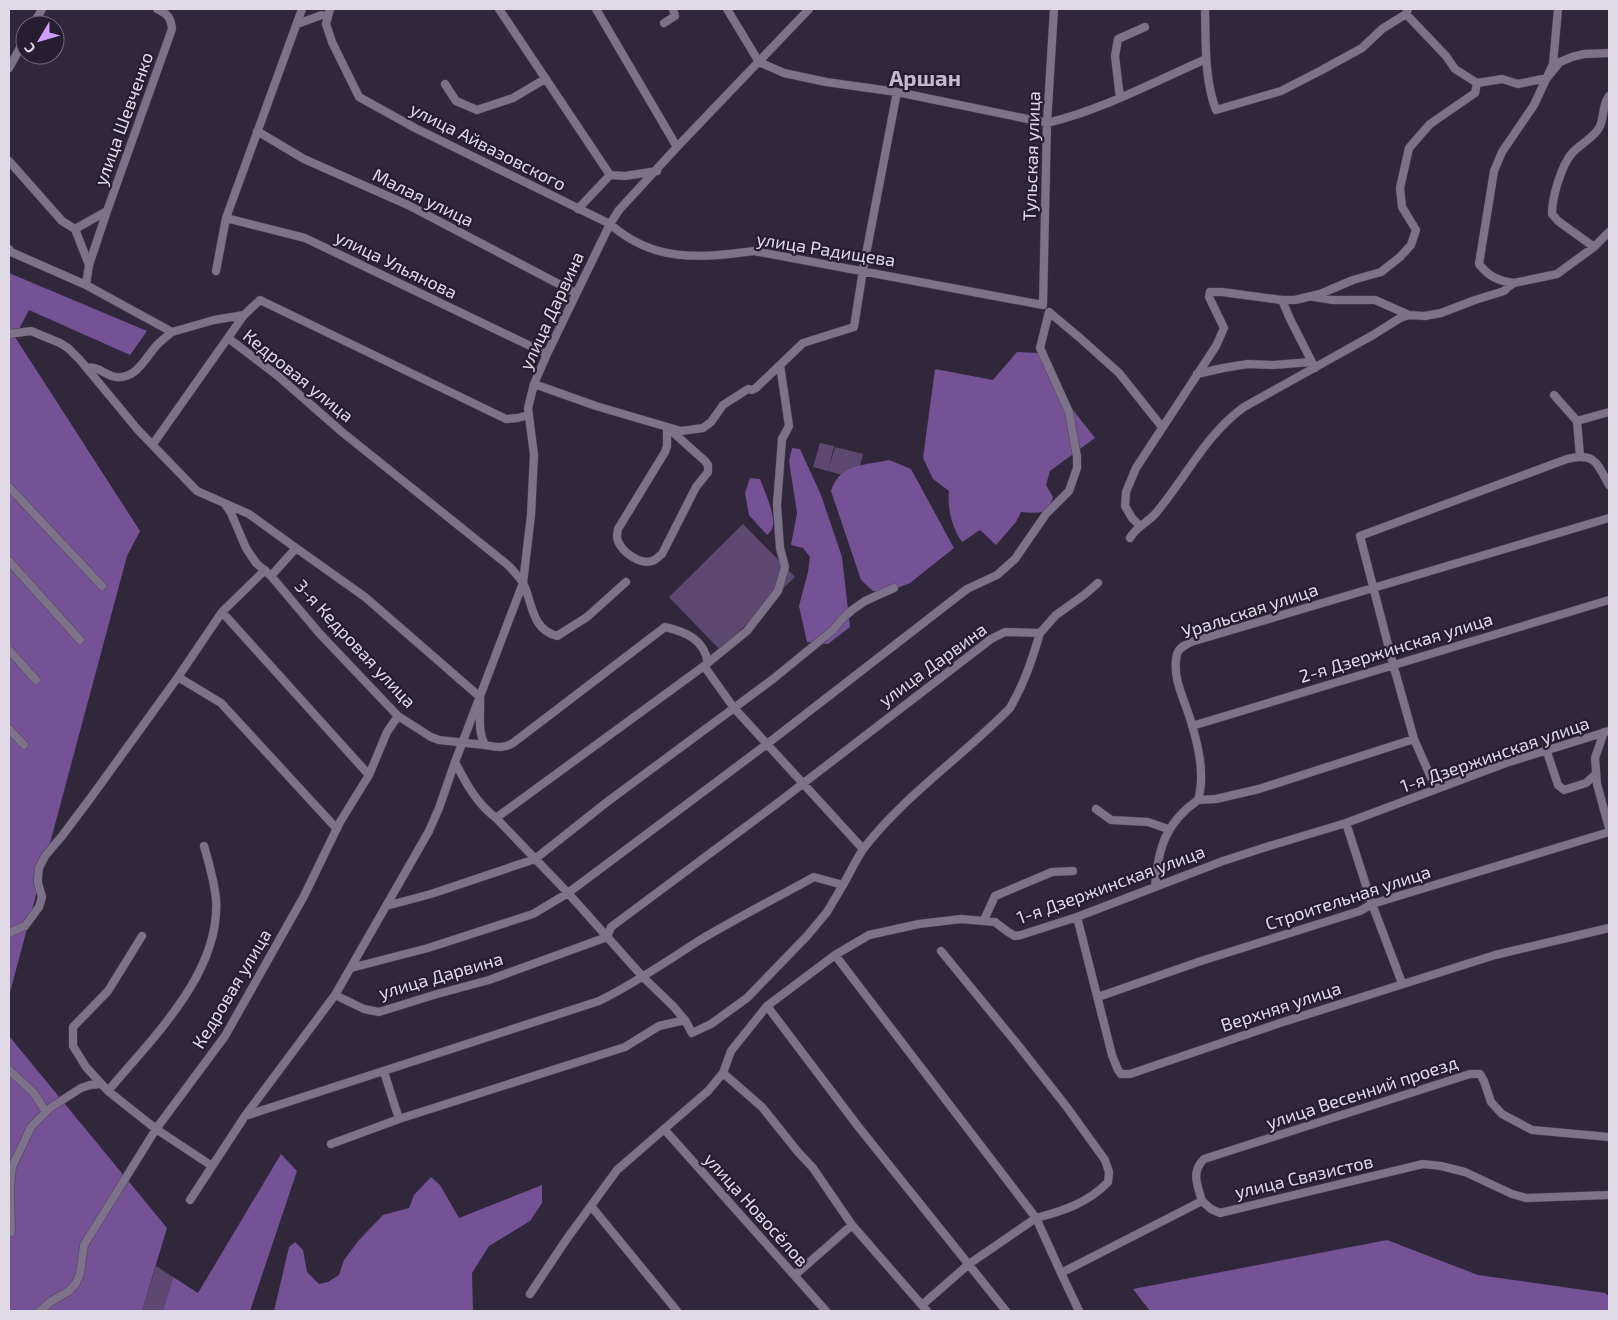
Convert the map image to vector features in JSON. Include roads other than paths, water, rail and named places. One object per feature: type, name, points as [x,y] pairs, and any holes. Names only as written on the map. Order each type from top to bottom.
[{"type":"street","name":"улица Шевченко","points":[[76,229],[107,211],[172,30],[171,21],[167,13],[157,9]]},
{"type":"street","points":[[216,271],[226,218],[302,9]]},
{"type":"street","points":[[326,24],[330,9]]},
{"type":"street","points":[[499,9],[610,175]]},
{"type":"street","points":[[596,9],[677,147]]},
{"type":"street","points":[[664,23],[675,16],[673,9]]},
{"type":"street","points":[[727,9],[759,62],[784,73],[826,82],[897,92],[1047,123],[1070,118],[1120,98],[1206,59]]},
{"type":"street","name":"улица Дарвина","points":[[462,744],[523,583],[531,515],[534,455],[528,408],[534,384],[546,354],[610,224],[619,210],[809,9]]},
{"type":"street","name":"Тульская улица","points":[[1043,305],[1047,123],[1054,9]]},
{"type":"street","points":[[1206,9],[1206,59],[1211,97],[1216,110],[1281,91],[1320,71],[1362,48],[1382,29],[1407,11],[1456,69],[1477,83],[1502,79],[1518,84],[1547,78],[1560,62],[1572,57],[1584,54],[1609,53]]},
{"type":"street","points":[[1558,9],[1553,64],[1534,106],[1502,152],[1494,172],[1479,264],[1499,281],[1514,283],[1557,274],[1609,232]]},
{"type":"street","points":[[297,24],[320,12],[326,24]]},
{"type":"street","name":"улица Айвазовского","points":[[326,24],[332,42],[355,92],[364,101],[610,224]]},
{"type":"street","points":[[1120,98],[1115,56],[1118,39],[1146,28]]},
{"type":"street","points":[[445,84],[456,101],[477,110],[513,98],[545,80]]},
{"type":"street","points":[[1140,526],[1132,518],[1125,506],[1126,492],[1136,468],[1216,346],[1224,328],[1209,297],[1210,292],[1295,300],[1381,272],[1400,257],[1411,245],[1416,230],[1402,207],[1400,188],[1409,148],[1430,124],[1475,93],[1477,83]]},
{"type":"street","points":[[534,384],[596,406],[681,431],[703,428],[723,405],[748,389],[756,388],[803,343],[854,327],[897,92]]},
{"type":"street","points":[[1594,246],[1558,221],[1552,214],[1552,206],[1559,179],[1572,153],[1596,133],[1601,125],[1604,103],[1609,96]]},
{"type":"street","name":"Малая улица","points":[[257,131],[304,159],[408,205],[576,293]]},
{"type":"street","points":[[9,161],[62,221],[76,229],[88,265]]},
{"type":"street","points":[[610,175],[625,176],[657,171]]},
{"type":"street","points":[[578,209],[610,175]]},
{"type":"street","points":[[86,285],[88,265],[107,211]]},
{"type":"street","name":"улица Ульянова","points":[[226,218],[305,238],[546,354]]},
{"type":"street","name":"улица Радищева","points":[[610,224],[622,235],[658,252],[716,256],[754,251],[1043,305]]},
{"type":"street","points":[[9,249],[11,252],[86,285],[172,332]]},
{"type":"street","points":[[1312,296],[1333,300],[1375,300],[1409,315],[1425,316],[1441,314],[1474,300],[1504,291],[1514,283]]},
{"type":"street","name":"Кедровая улица","points":[[523,583],[509,566],[342,432],[278,376],[228,338],[244,316],[260,300],[506,419],[528,415]]},
{"type":"street","points":[[1282,300],[1313,365]]},
{"type":"street","name":"улица Дарвина","points":[[351,968],[428,948],[533,914],[568,893],[767,744],[967,589],[997,575],[1015,559],[1046,514],[1069,491],[1077,468],[1077,457],[1069,412],[1040,348],[1042,332],[1049,312],[1119,373],[1162,427]]},
{"type":"street","points":[[1130,538],[1140,526],[1154,516],[1212,436],[1234,414],[1313,365],[1409,315]]},
{"type":"street","points":[[86,368],[92,367],[118,377],[130,375],[139,368],[157,345],[172,332],[214,320],[244,316]]},
{"type":"street","points":[[9,334],[31,331],[68,348],[138,430],[197,491],[249,514],[365,597],[480,697]]},
{"type":"street","points":[[153,444],[228,338]]},
{"type":"street","points":[[1197,374],[1248,364],[1313,365]]},
{"type":"street","points":[[496,818],[706,665],[747,631],[778,591],[785,567],[780,548],[777,505],[782,439],[789,426],[780,365]]},
{"type":"street","points":[[1554,395],[1577,421],[1580,456]]},
{"type":"street","points":[[1577,421],[1609,412]]},
{"type":"street","points":[[667,427],[708,465],[708,472],[696,488],[662,554],[652,561],[646,562],[629,555],[618,542],[617,534],[618,529],[666,452],[667,427]]},
{"type":"street","points":[[1436,789],[1414,739],[1360,536],[1567,459],[1580,456],[1591,458],[1596,462],[1609,486]]},
{"type":"street","points":[[9,487],[102,586]]},
{"type":"street","name":"3-я Кедровая улица","points":[[225,504],[231,513],[246,548],[256,563],[268,573],[320,634],[398,716],[431,737],[447,742],[485,745]]},
{"type":"street","name":"Уральская улица","points":[[1198,800],[1202,779],[1192,726],[1177,679],[1177,653],[1182,647],[1191,642],[1609,518]]},
{"type":"street","points":[[9,932],[22,928],[36,913],[42,901],[42,894],[38,883],[41,863],[45,856],[92,796],[178,677],[222,612],[296,548]]},
{"type":"street","points":[[9,561],[80,640]]},
{"type":"street","points":[[523,583],[540,627],[545,632],[557,636],[587,617],[626,582]]},
{"type":"street","points":[[455,762],[476,800],[496,818],[568,893],[642,976],[673,1006],[692,1032],[711,1024],[747,998],[808,936],[826,912],[863,849],[906,804],[1010,708],[1024,683],[1040,633],[1056,615],[1098,583]]},
{"type":"street","points":[[386,906],[431,894],[535,859],[615,796],[773,679],[833,630],[852,610],[865,601],[894,588]]},
{"type":"street","name":"2-я Дзержинская улица","points":[[1192,726],[1609,600]]},
{"type":"street","points":[[222,612],[369,775]]},
{"type":"street","points":[[485,745],[499,748],[507,747],[665,627],[684,632],[693,637],[707,655],[706,665],[734,708],[863,849]]},
{"type":"street","name":"улица Дарвина","points":[[335,995],[364,1009],[379,1012],[489,980],[607,938],[611,927],[991,638],[1005,632],[1040,633]]},
{"type":"street","points":[[9,650],[36,680]]},
{"type":"street","points":[[178,677],[221,703],[337,829]]},
{"type":"street","name":"улица Дарвина","points":[[480,697],[482,739],[485,745]]},
{"type":"street","name":"Кедровая улица","points":[[41,1310],[69,1291],[76,1283],[80,1274],[84,1245],[156,1129],[225,1036],[304,896],[337,829],[369,775],[387,732],[398,716]]},
{"type":"street","points":[[9,729],[24,746]]},
{"type":"street","points":[[1606,732],[1595,758],[1597,784],[1609,828]]},
{"type":"street","name":"1-я Дзержинская улица","points":[[530,1294],[566,1240],[617,1170],[708,1092],[723,1073],[731,1051],[767,1006],[834,955],[869,935],[919,924],[961,919],[995,922],[1015,936],[1076,917],[1264,848],[1346,824],[1546,749],[1606,732]]},
{"type":"street","points":[[1155,887],[1157,864],[1168,829],[1179,816],[1198,800],[1216,799],[1259,789],[1414,739]]},
{"type":"street","points":[[190,1200],[245,1116],[335,995],[432,823],[462,744]]},
{"type":"street","points":[[1546,749],[1558,785],[1564,790],[1586,782],[1596,774]]},
{"type":"street","points":[[1096,809],[1111,820],[1148,822],[1168,829]]},
{"type":"street","points":[[1346,824],[1372,904],[1402,983]]},
{"type":"street","name":"Строительная улица","points":[[1098,996],[1201,961],[1360,911],[1372,904],[1609,832]]},
{"type":"street","points":[[108,1091],[172,1015],[204,961],[211,943],[216,899],[204,846]]},
{"type":"street","points":[[984,920],[995,896],[1052,872],[1073,871]]},
{"type":"street","points":[[245,1116],[599,1002],[624,989],[642,976],[749,912],[814,878],[843,884]]},
{"type":"street","name":"Верхняя улица","points":[[1076,917],[1112,1055],[1121,1074],[1130,1074],[1402,983],[1495,955],[1609,928]]},
{"type":"street","points":[[142,936],[108,992],[73,1027],[73,1046],[86,1067],[108,1091],[156,1129],[212,1166]]},
{"type":"street","points":[[723,1073],[762,1107],[813,1168],[852,1225],[925,1308],[969,1264],[1036,1218],[1060,1212],[1084,1202],[1098,1193],[1108,1182],[1109,1172],[1105,1160],[1036,1068],[941,951]]},
{"type":"street","points":[[834,955],[1036,1218],[1079,1311]]},
{"type":"street","points":[[767,1006],[857,1125],[1006,1311]]},
{"type":"street","points":[[331,1144],[399,1119],[625,1047],[659,1026],[685,1020]]},
{"type":"street","points":[[9,1070],[33,1092],[46,1112]]},
{"type":"street","points":[[384,1072],[399,1119]]},
{"type":"street","name":"улица Весенний проезд","points":[[1202,1201],[1196,1184],[1196,1174],[1198,1165],[1204,1159],[1470,1074],[1480,1074],[1491,1102],[1502,1114],[1532,1130],[1609,1137]]},
{"type":"street","points":[[12,1232],[10,1189],[12,1167],[31,1128],[46,1112],[81,1088],[101,1084]]},
{"type":"street","name":"улица Новосёлов","points":[[664,1129],[826,1311]]},
{"type":"street","name":"улица Связистов","points":[[1202,1201],[1211,1209],[1220,1212],[1423,1164],[1465,1172],[1512,1194],[1526,1198],[1609,1195]]},
{"type":"street","points":[[1062,1273],[1202,1201]]},
{"type":"street","points":[[591,1206],[677,1311]]},
{"type":"street","points":[[795,1275],[852,1225]]},
{"type":"district","name":"Аршан","points":[[925,78]]}]
